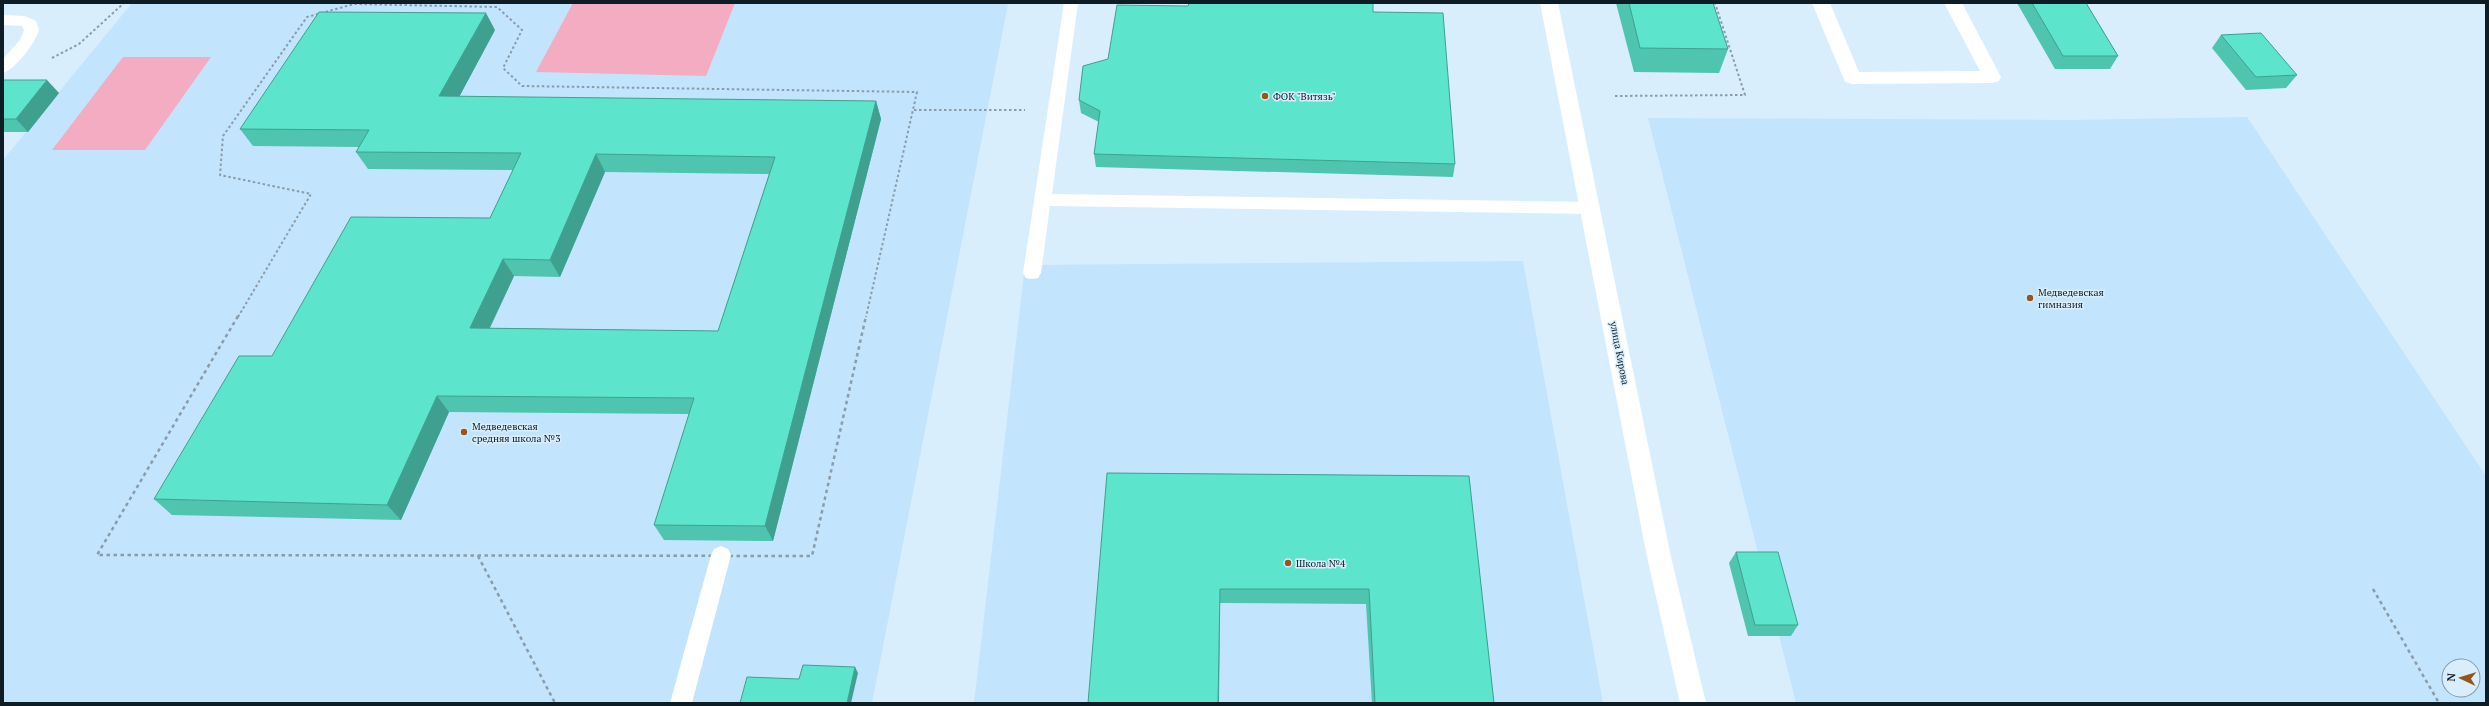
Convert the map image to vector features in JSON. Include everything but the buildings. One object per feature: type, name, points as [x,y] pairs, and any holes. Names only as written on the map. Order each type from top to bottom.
[{"type":"street","name":"улица Кирова","points":[[1549,3],[1591,208],[1659,557],[1693,703]]},
{"type":"street","points":[[1821,3],[1852,78],[1992,77],[1954,3]]},
{"type":"lane","points":[[1032,273],[1071,3]]},
{"type":"lane","points":[[3,20],[25,21],[31,24],[32,30],[29,37],[3,68]]},
{"type":"lane","points":[[1042,200],[1591,208]]},
{"type":"lane","points":[[681,703],[721,555]]},
{"type":"path","points":[[51,59],[79,44],[124,3]]},
{"type":"path","points":[[1616,96],[1745,95],[1715,3]]},
{"type":"path","points":[[354,4],[497,7],[522,30],[503,68],[522,86],[917,92],[914,110],[812,556],[97,555],[310,194],[220,174],[223,136],[307,18],[354,4]]},
{"type":"path","points":[[914,110],[1056,110]]},
{"type":"path","points":[[478,556],[555,703]]},
{"type":"path","points":[[2373,589],[2439,703]]},
{"type":"shaded area","name":"Медведевская средняя школа №3","points":[[132,3],[1008,4],[872,703],[3,703],[3,160]]},
{"type":"shaded area","points":[[573,3],[735,3],[706,76],[536,72]]},
{"type":"shaded area","points":[[123,57],[211,57],[145,150],[52,150]]},
{"type":"shaded area","name":"Медведевская гимназия","points":[[2247,117],[2486,476],[2486,703],[1796,703],[1648,118],[2070,120]]},
{"type":"shaded area","points":[[1523,261],[1603,703],[974,703],[1025,265]]},
{"type":"place","name":"ФОК \"Витязь\"","points":[[1265,96]]},
{"type":"place","name":"Медведевская гимназия","points":[[2030,298]]},
{"type":"place","name":"Медведевская средняя школа №3","points":[[464,432]]},
{"type":"place","name":"Школа №4","points":[[1288,563]]}]
